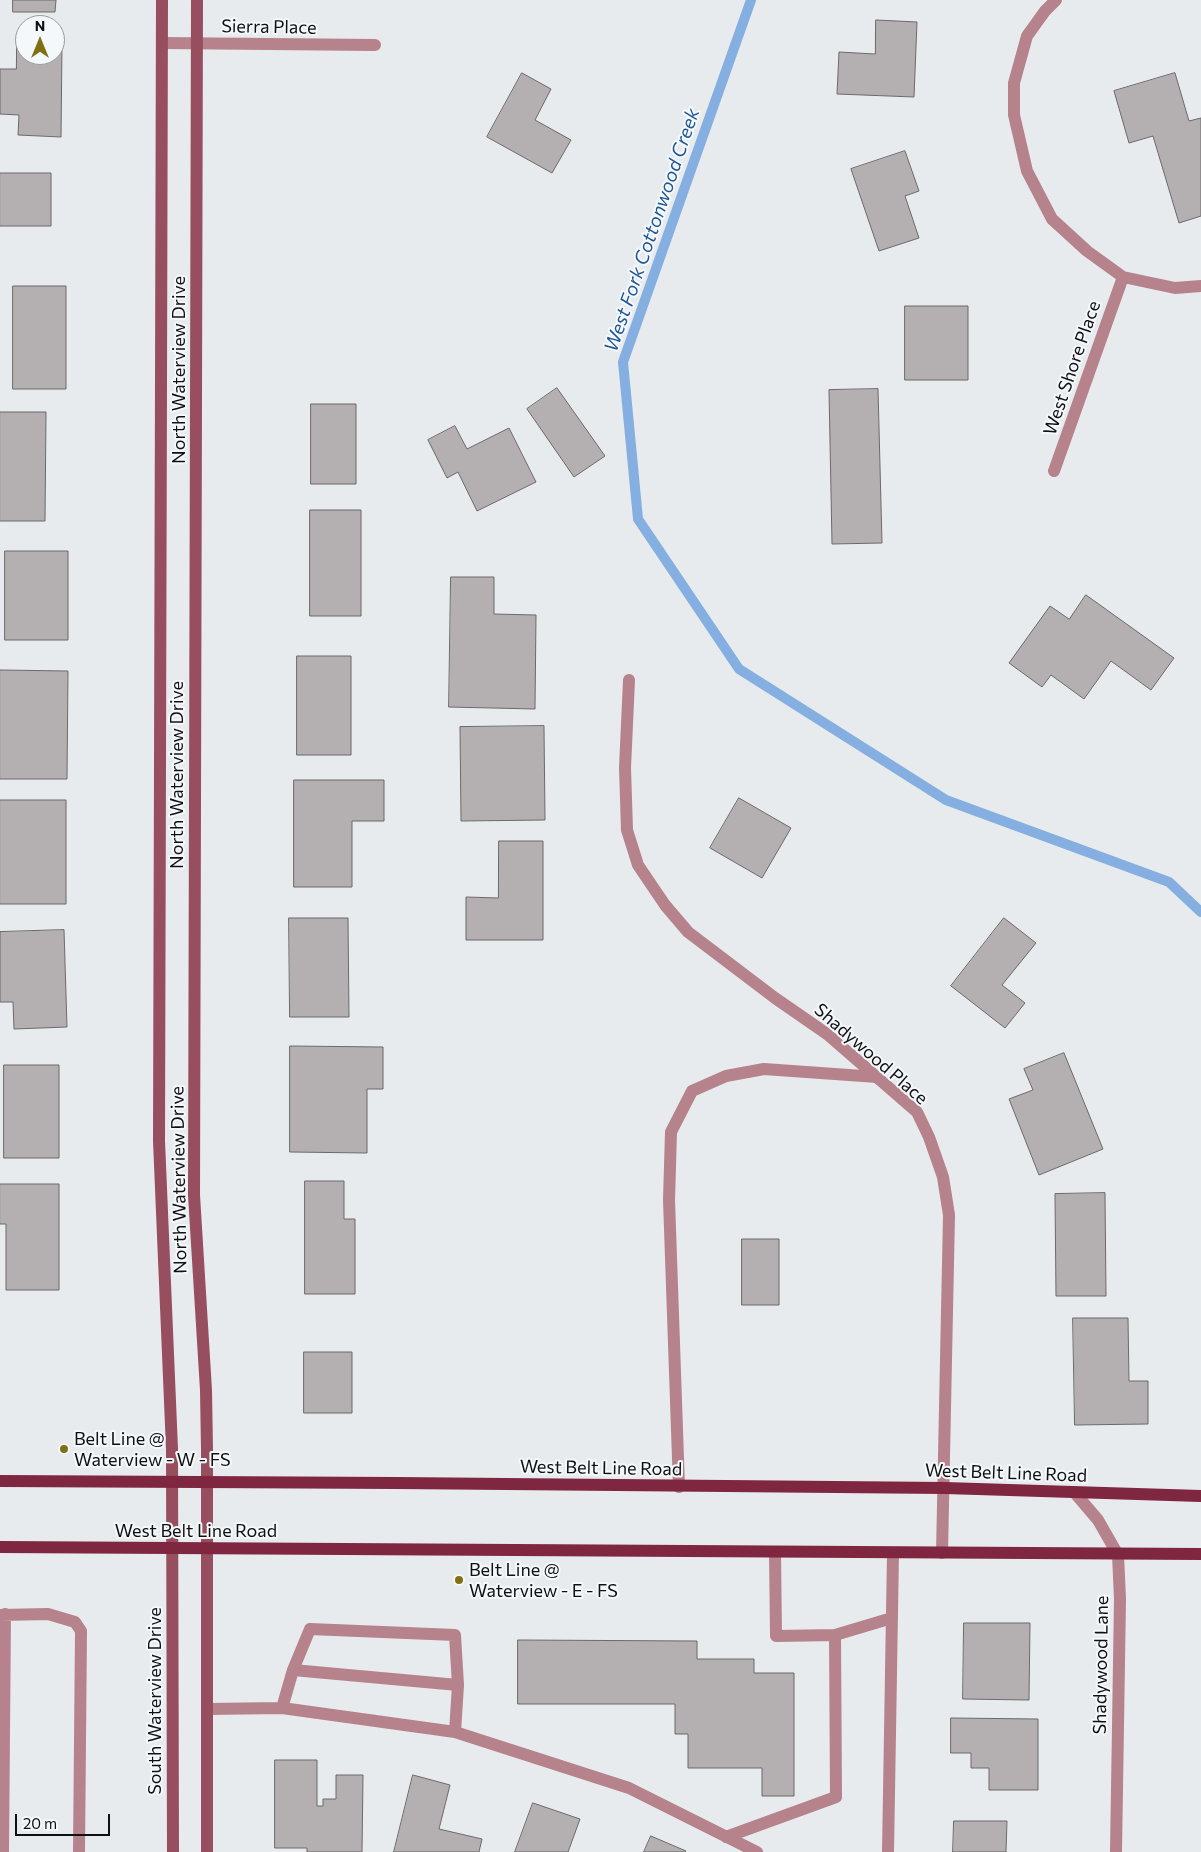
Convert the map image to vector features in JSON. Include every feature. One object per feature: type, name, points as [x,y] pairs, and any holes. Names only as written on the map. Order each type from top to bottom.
[{"type":"main road","name":"West Belt Line Road","points":[[0,1481],[945,1488],[1201,1496]]},
{"type":"main road","name":"West Belt Line Road","points":[[0,1547],[1201,1554]]},
{"type":"street","name":"North Waterview Drive","points":[[162,0],[159,1140],[170,1374],[172,1549]]},
{"type":"street","name":"North Waterview Drive","points":[[198,0],[194,1194],[206,1390],[207,1549]]},
{"type":"street","points":[[1056,0],[1045,11],[1027,36],[1014,83],[1014,114],[1027,171],[1052,219],[1087,251],[1123,277],[1175,288],[1201,286]]},
{"type":"street","name":"Sierra Place","points":[[162,43],[374,45]]},
{"type":"street","name":"West Shore Place","points":[[1054,471],[1123,277]]},
{"type":"street","name":"Shadywood Place","points":[[629,680],[625,768],[626,830],[638,865],[665,905],[688,932],[827,1034],[917,1112],[929,1137],[943,1177],[949,1215],[945,1488],[942,1553]]},
{"type":"street","points":[[679,1487],[668,1200],[671,1132],[692,1091],[726,1076],[764,1069],[877,1077]]},
{"type":"street","name":"Shadywood Lane","points":[[1075,1493],[1098,1520],[1118,1555],[1120,1599],[1116,1852]]},
{"type":"street","name":"South Waterview Drive","points":[[172,1549],[173,1852]]},
{"type":"street","points":[[207,1549],[207,1852]]},
{"type":"street","points":[[775,1552],[776,1636],[835,1635],[892,1618]]},
{"type":"street","points":[[888,1852],[893,1553]]},
{"type":"street","points":[[2,1852],[2,1614],[48,1614],[75,1622],[81,1631],[79,1852]]},
{"type":"street","points":[[282,1708],[293,1670],[310,1629],[455,1636],[458,1685],[455,1732]]},
{"type":"street","points":[[726,1837],[836,1798],[835,1635]]},
{"type":"street","points":[[293,1670],[458,1685]]},
{"type":"street","points":[[207,1709],[282,1708],[455,1732],[629,1788],[757,1852]]},
{"type":"building","points":[[13,0],[56,0],[55,12],[13,12]]},
{"type":"building","points":[[876,20],[917,22],[914,97],[837,94],[839,52],[875,54]]},
{"type":"building","points":[[16,65],[62,65],[61,137],[18,135],[19,115],[0,114],[0,69],[16,69]]},
{"type":"building","points":[[522,73],[551,89],[535,120],[571,140],[552,173],[487,137]]},
{"type":"building","points":[[1175,73],[1189,121],[1201,118],[1201,216],[1179,223],[1153,136],[1129,143],[1114,91]]},
{"type":"building","points":[[905,151],[919,191],[905,196],[919,238],[879,251],[851,169]]},
{"type":"building","points":[[0,173],[51,173],[51,226],[0,226]]},
{"type":"building","points":[[13,286],[66,286],[66,389],[13,389]]},
{"type":"building","points":[[905,306],[968,306],[968,380],[905,380]]},
{"type":"building","points":[[557,388],[605,456],[574,477],[527,409]]},
{"type":"building","points":[[878,389],[882,543],[832,544],[829,390]]},
{"type":"building","points":[[311,404],[356,404],[356,484],[311,484]]},
{"type":"building","points":[[0,412],[46,412],[45,521],[0,521]]},
{"type":"building","points":[[455,426],[467,449],[509,428],[536,482],[477,511],[458,472],[447,478],[428,440]]},
{"type":"building","points":[[310,510],[361,510],[361,616],[310,616]]},
{"type":"building","points":[[5,551],[68,551],[68,640],[5,640]]},
{"type":"building","points":[[451,577],[494,577],[494,614],[536,615],[535,709],[449,707]]},
{"type":"building","points":[[1086,595],[1174,658],[1151,690],[1111,661],[1084,699],[1051,675],[1042,687],[1009,663],[1050,606],[1069,619]]},
{"type":"building","points":[[297,656],[351,656],[351,755],[297,755]]},
{"type":"building","points":[[0,670],[68,671],[67,779],[0,779]]},
{"type":"building","points":[[544,726],[545,820],[461,821],[460,727]]},
{"type":"building","points":[[294,780],[384,780],[384,821],[352,821],[352,887],[294,887]]},
{"type":"building","points":[[739,798],[791,828],[762,878],[710,848]]},
{"type":"building","points":[[0,800],[66,800],[66,904],[0,904]]},
{"type":"building","points":[[499,841],[543,841],[543,940],[466,940],[466,897],[498,898]]},
{"type":"building","points":[[289,918],[348,918],[349,1017],[290,1017]]},
{"type":"building","points":[[1004,918],[1036,943],[1002,985],[1025,1003],[1005,1028],[951,986]]},
{"type":"building","points":[[64,930],[67,1027],[14,1029],[13,1002],[0,1002],[0,932]]},
{"type":"building","points":[[290,1046],[383,1047],[383,1089],[367,1089],[367,1153],[290,1152]]},
{"type":"building","points":[[1064,1053],[1103,1149],[1039,1175],[1009,1099],[1033,1090],[1024,1069]]},
{"type":"building","points":[[4,1065],[59,1065],[59,1158],[4,1158]]},
{"type":"building","points":[[305,1181],[344,1181],[344,1219],[355,1219],[355,1294],[305,1294]]},
{"type":"building","points":[[0,1184],[59,1184],[59,1290],[6,1290],[6,1224],[0,1224]]},
{"type":"building","points":[[1105,1193],[1106,1296],[1056,1296],[1055,1194]]},
{"type":"building","points":[[742,1239],[779,1239],[779,1305],[742,1305]]},
{"type":"building","points":[[1073,1318],[1128,1318],[1129,1381],[1148,1381],[1148,1424],[1075,1425]]},
{"type":"building","points":[[304,1352],[352,1352],[352,1413],[304,1413]]},
{"type":"building","points":[[964,1623],[1030,1623],[1029,1700],[963,1699]]},
{"type":"building","points":[[518,1640],[697,1641],[697,1659],[754,1659],[754,1673],[794,1673],[794,1796],[762,1796],[762,1768],[688,1768],[688,1734],[675,1734],[675,1704],[518,1704]]},
{"type":"building","points":[[951,1718],[1038,1719],[1038,1790],[989,1790],[989,1768],[971,1768],[971,1753],[951,1753]]},
{"type":"building","points":[[275,1760],[317,1760],[317,1806],[323,1806],[323,1799],[336,1799],[336,1775],[363,1775],[362,1852],[307,1852],[307,1848],[275,1848]]},
{"type":"building","points":[[413,1775],[450,1785],[439,1829],[482,1839],[479,1852],[394,1852]]},
{"type":"building","points":[[533,1803],[580,1819],[568,1852],[515,1852]]},
{"type":"building","points":[[954,1821],[1007,1821],[1006,1852],[953,1852]]},
{"type":"building","points":[[651,1836],[686,1851],[644,1852]]},
{"type":"waterway","name":"West Fork Cottonwood Creek","points":[[751,0],[623,362],[638,519],[739,669],[946,800],[1169,882],[1201,912]]},
{"type":"place","name":"Belt Line @ Waterview - W - FS","points":[[64,1449]]},
{"type":"place","name":"Belt Line @ Waterview - E - FS","points":[[459,1580]]}]
